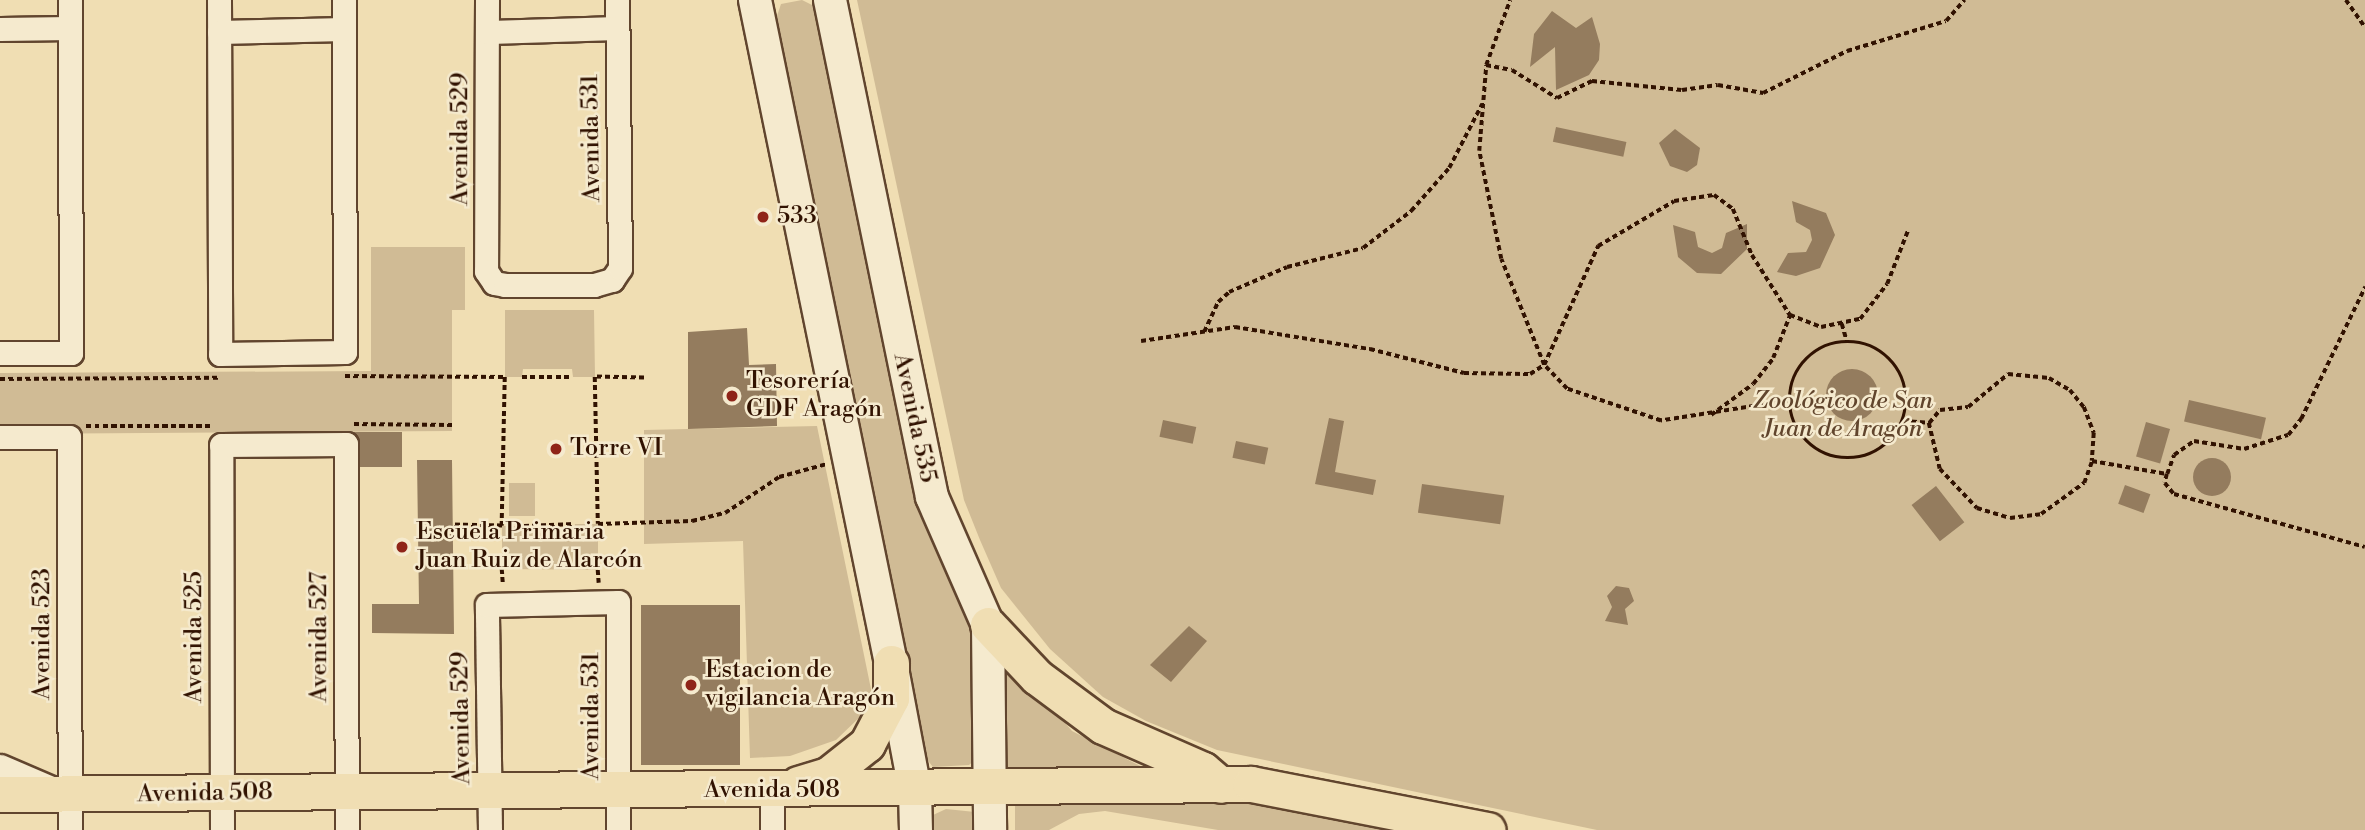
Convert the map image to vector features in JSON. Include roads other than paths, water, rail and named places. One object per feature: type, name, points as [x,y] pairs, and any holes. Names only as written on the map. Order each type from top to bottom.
[{"type":"main road","points":[[988,625],[1037,677],[1103,726],[1203,769],[1221,785]]},
{"type":"main road","points":[[772,792],[828,775],[867,744],[891,698],[891,663]]},
{"type":"main road","name":"Avenida 508","points":[[0,794],[222,795],[346,791],[772,792],[1263,786],[1488,830]]},
{"type":"street","points":[[0,352],[71,353],[70,0]]},
{"type":"street","points":[[219,0],[220,354],[345,352],[344,0]]},
{"type":"street","name":"Avenida 529","points":[[487,0],[488,278]]},
{"type":"street","name":"Avenida 531","points":[[488,278],[505,285],[594,285],[617,275],[617,0]]},
{"type":"street","points":[[755,0],[891,663],[915,790],[916,830]]},
{"type":"street","name":"Avenida 535","points":[[830,0],[932,498],[988,625],[990,830]]},
{"type":"street","points":[[0,29],[70,28]]},
{"type":"street","points":[[488,32],[617,28]]},
{"type":"street","points":[[219,32],[344,29]]},
{"type":"street","name":"Avenida 523","points":[[0,437],[76,432],[61,794],[70,830]]},
{"type":"street","name":"Avenida 527","points":[[221,435],[345,434],[347,830]]},
{"type":"street","name":"Avenida 525","points":[[221,435],[222,830]]},
{"type":"street","name":"Avenida 529","points":[[490,830],[487,605],[618,602]]},
{"type":"street","name":"Avenida 531","points":[[618,602],[618,830]]},
{"type":"street","name":"Avenida 508","points":[[0,771],[61,794]]},
{"type":"street","points":[[772,792],[772,830]]},
{"type":"place","name":"533","points":[[763,217]]},
{"type":"place","name":"Tesorería GDF Aragón","points":[[732,396]]},
{"type":"place","name":"Torre VI","points":[[556,449]]},
{"type":"place","name":"Escuela Primaria Juan Ruiz de Alarcón","points":[[402,547]]},
{"type":"place","name":"Estacion de vigilancia Aragón","points":[[691,685]]},
{"type":"park label","name":"Zoológico de San Juan de Aragón","points":[[1843,416]]}]
